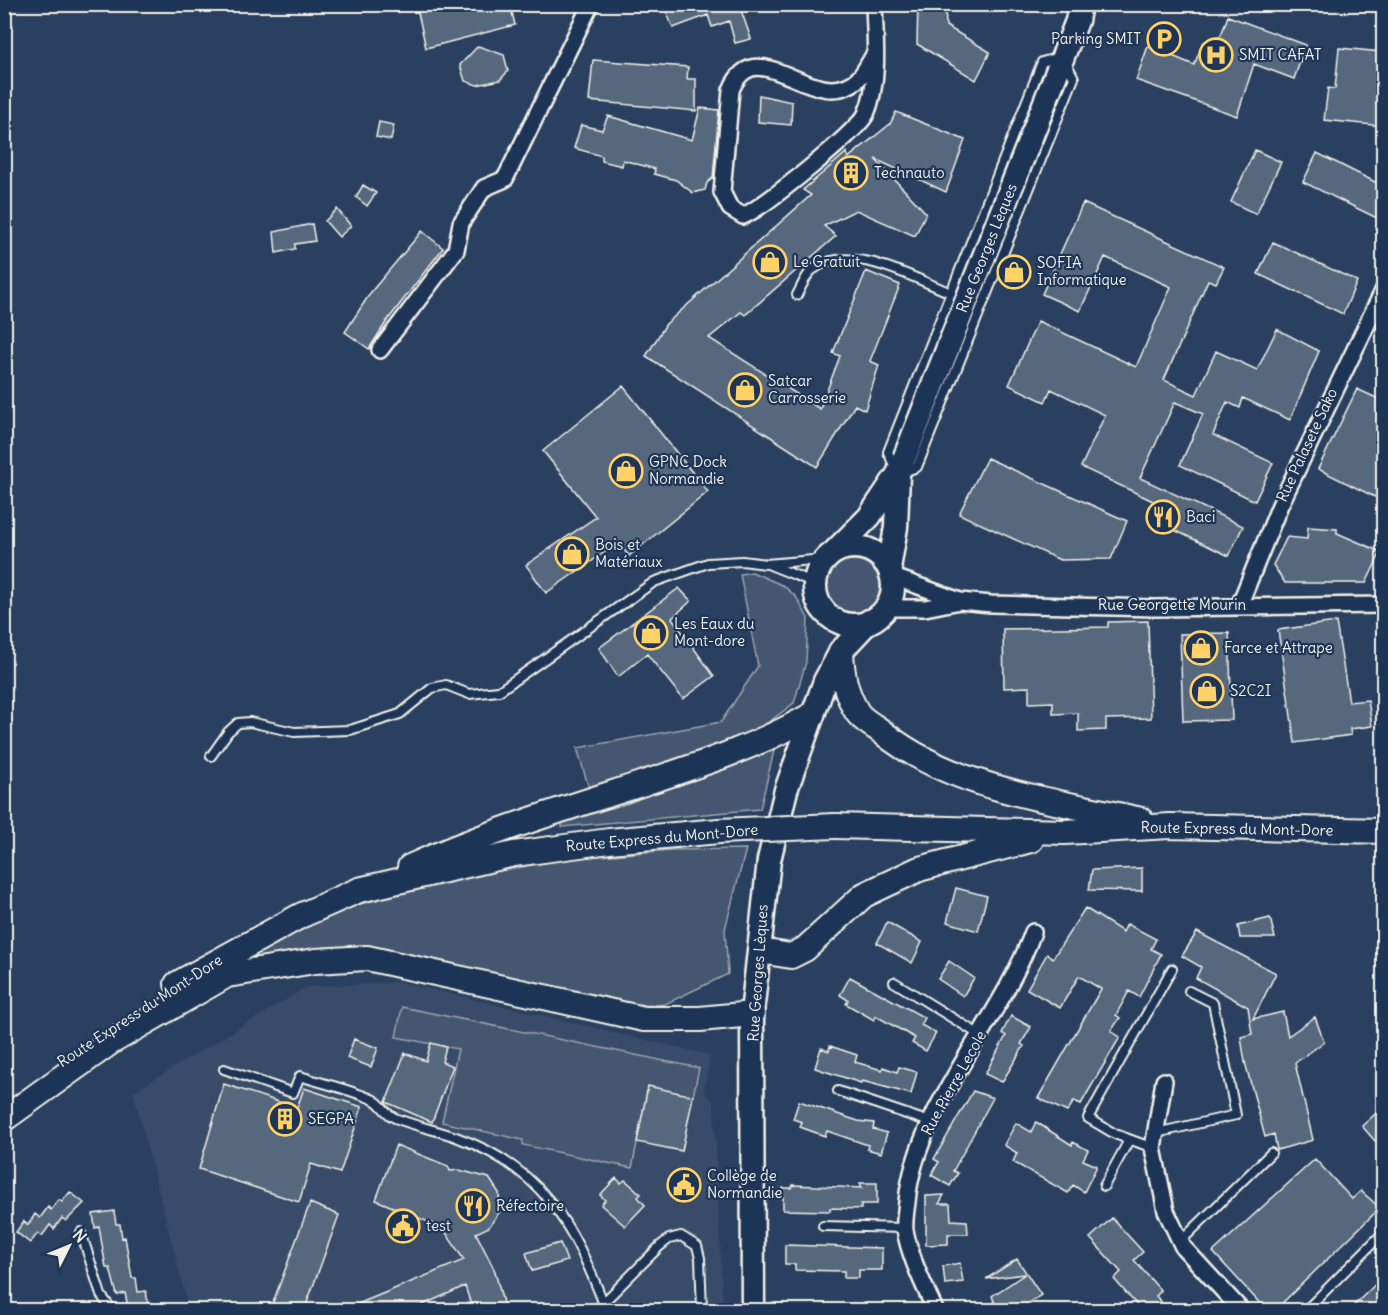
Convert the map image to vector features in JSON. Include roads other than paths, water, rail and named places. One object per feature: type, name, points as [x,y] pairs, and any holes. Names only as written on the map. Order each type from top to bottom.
[{"type":"main road","name":"Rue Georges Lèques","points":[[830,555],[869,517],[898,474],[1082,10]]},
{"type":"main road","name":"Rue Georges Lèques","points":[[890,572],[896,527],[898,474]]},
{"type":"main road","points":[[859,547],[872,551],[890,572],[890,598],[877,615],[846,624],[826,613],[819,604],[815,583],[818,570],[830,555],[859,547]]},
{"type":"main road","name":"Rue Georges Lèques","points":[[825,681],[829,638],[826,613]]},
{"type":"main road","name":"Rue Georges Lèques","points":[[753,1311],[752,1014],[769,860],[786,790],[825,681],[841,651],[877,615]]},
{"type":"main road","points":[[841,651],[843,682],[858,714],[893,741],[939,767],[984,784],[1170,826]]},
{"type":"main road","points":[[359,890],[466,842],[735,753],[783,732],[812,715]]},
{"type":"main road","name":"Route Express du Mont-Dore","points":[[4,1103],[51,1068],[169,989],[290,921],[359,890],[514,854],[609,841],[719,831],[835,826],[1065,832],[1170,826],[1383,831]]},
{"type":"main road","points":[[760,951],[791,956],[805,949],[864,896],[919,869],[969,854],[1065,832]]},
{"type":"main road","points":[[4,1119],[111,1042],[227,975],[315,962],[367,958],[644,1019],[700,1019],[752,1014]]},
{"type":"street","points":[[380,350],[456,250],[461,223],[484,188],[505,179],[591,4]]},
{"type":"street","points":[[874,4],[875,53],[873,94],[865,117],[819,160],[756,211],[743,216],[730,207],[722,192],[731,90],[735,79],[747,69],[760,66],[775,69],[816,89],[837,91],[858,80],[875,53]]},
{"type":"street","name":"Rue Palasete Sako","points":[[1239,606],[1280,505],[1383,289]]},
{"type":"street","name":"Rue Georgette Mourin","points":[[890,572],[960,601]]},
{"type":"street","name":"Rue Georgette Mourin","points":[[877,615],[960,601],[1155,608],[1383,605]]},
{"type":"street","name":"Rue Pierre Lecole","points":[[935,1311],[918,1273],[905,1228],[909,1182],[930,1122],[1022,964],[1033,932]]},
{"type":"street","points":[[1164,1082],[1154,1141],[1166,1211],[1181,1242],[1242,1311]]},
{"type":"lane","points":[[898,474],[888,452],[1042,62],[1063,56]]},
{"type":"lane","points":[[797,295],[811,272],[838,259],[871,261],[951,293]]},
{"type":"lane","points":[[766,564],[830,555]]},
{"type":"lane","points":[[211,756],[228,732],[238,723],[250,722],[294,732],[350,730],[400,714],[432,688],[446,685],[470,693],[499,691],[654,582],[708,563],[741,561],[766,564],[815,583]]},
{"type":"lane","points":[[1172,969],[1088,1118],[1129,1140],[1154,1141],[1236,1115],[1213,1003],[1189,991]]},
{"type":"lane","points":[[894,982],[980,1035]]},
{"type":"lane","points":[[224,1069],[293,1093],[300,1076],[376,1101],[392,1117],[458,1138],[495,1155],[526,1176],[564,1216],[583,1251],[603,1302]]},
{"type":"lane","points":[[838,1091],[930,1122]]},
{"type":"lane","points":[[1104,1186],[1129,1140]]},
{"type":"lane","points":[[1181,1242],[1271,1154]]},
{"type":"lane","points":[[823,1226],[905,1228]]},
{"type":"lane","points":[[81,1232],[101,1295],[112,1311]]},
{"type":"lane","points":[[1306,1311],[1383,1232]]},
{"type":"lane","points":[[596,1311],[660,1246],[669,1239],[681,1236],[697,1246],[700,1258],[702,1311]]},
{"type":"place","name":"Parking SMIT","points":[[1164,39]]},
{"type":"place","name":"SMIT CAFAT","points":[[1216,55]]},
{"type":"place","name":"Technauto","points":[[851,173]]},
{"type":"place","name":"Le Gratuit","points":[[770,262]]},
{"type":"place","name":"SOFIA Informatique","points":[[1014,272]]},
{"type":"place","name":"Satcar Carrosserie","points":[[745,390]]},
{"type":"place","name":"GPNC Dock Normandie","points":[[626,471]]},
{"type":"place","name":"Baci","points":[[1163,517]]},
{"type":"place","name":"Bois et Matériaux","points":[[572,554]]},
{"type":"place","name":"Les Eaux du Mont-dore","points":[[651,633]]},
{"type":"place","name":"Farce et Attrape","points":[[1201,648]]},
{"type":"place","name":"S2C2I","points":[[1207,691]]},
{"type":"place","name":"SEGPA","points":[[285,1119]]},
{"type":"place","name":"Collège de Normandie","points":[[684,1185]]},
{"type":"place","name":"Réfectoire","points":[[473,1206]]},
{"type":"place","name":"test","points":[[403,1226]]}]
